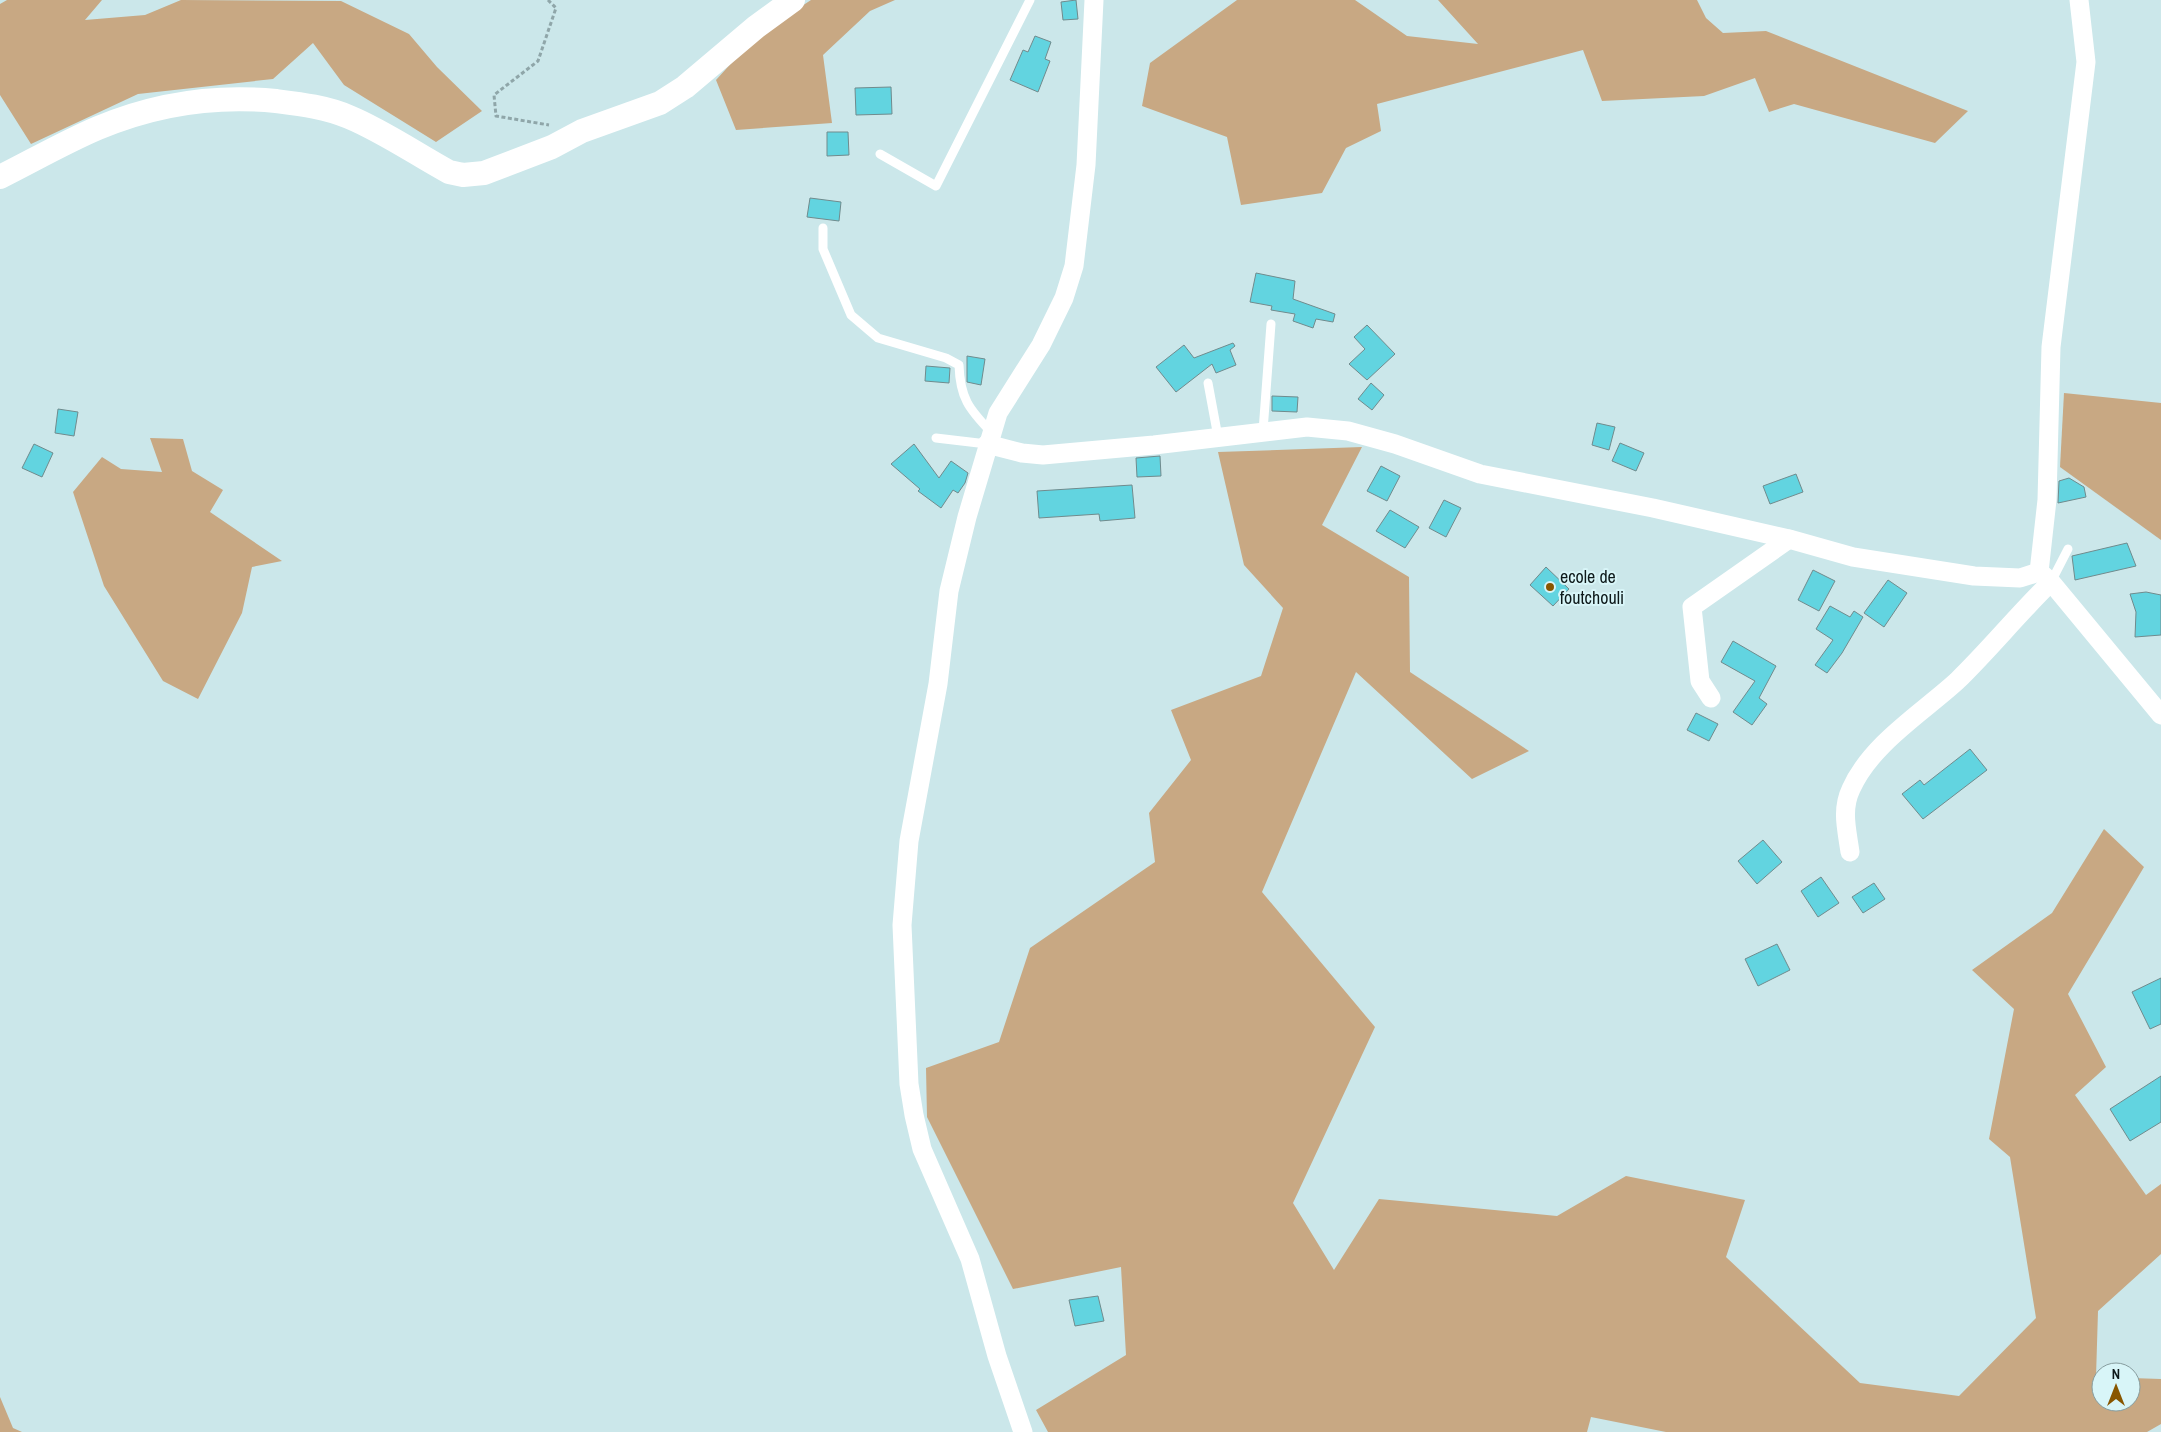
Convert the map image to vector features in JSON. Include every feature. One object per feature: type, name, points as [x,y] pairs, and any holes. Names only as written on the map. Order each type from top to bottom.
[{"type":"street","points":[[0,177],[98,128],[164,106],[199,101],[254,99],[325,109],[350,117],[448,172],[463,175],[484,173],[552,146],[582,131],[660,103],[685,87],[756,27],[793,0]]},
{"type":"street","points":[[1023,1432],[997,1356],[970,1259],[922,1149],[909,1084],[902,925],[909,841],[938,684],[949,591],[989,438],[1006,399],[1041,345],[1064,298],[1074,266],[1086,165],[1094,0]]},
{"type":"street","points":[[1850,852],[1844,811],[1851,788],[1867,763],[1912,717],[1962,675],[1991,647],[2045,577],[2051,347],[2086,62],[2079,0]]},
{"type":"street","points":[[989,438],[1022,453],[1043,454],[1154,446],[1307,427],[1355,433],[1395,444],[1480,474],[1653,508],[1788,539],[1853,557],[1974,576],[2045,577]]},
{"type":"street","points":[[1711,698],[1700,681],[1692,607],[1788,539]]},
{"type":"street","points":[[2045,577],[2161,715]]},
{"type":"lane","points":[[880,154],[936,186],[1030,0]]},
{"type":"lane","points":[[823,228],[823,249],[851,315],[878,338],[946,358],[959,365],[960,386],[971,411],[989,438]]},
{"type":"lane","points":[[1263,432],[1270,324]]},
{"type":"lane","points":[[1208,384],[1218,437]]},
{"type":"lane","points":[[936,438],[989,438]]},
{"type":"lane","points":[[2045,577],[2068,549]]},
{"type":"path","points":[[548,0],[556,8],[538,61],[494,95],[496,116],[582,131]]},
{"type":"shaded area","points":[[7,0],[102,0],[85,20],[145,15],[181,0],[341,1],[409,34],[437,67],[482,111],[436,142],[344,85],[313,43],[273,79],[138,94],[31,144],[0,95],[0,4]]},
{"type":"shaded area","points":[[811,0],[895,0],[870,11],[823,55],[832,123],[736,130],[716,80],[755,37]]},
{"type":"shaded area","points":[[1237,0],[1355,0],[1407,36],[1478,44],[1438,0],[1697,0],[1706,18],[1723,33],[1766,31],[1968,111],[1935,143],[1794,104],[1769,112],[1755,78],[1704,96],[1602,101],[1583,50],[1377,104],[1381,131],[1346,148],[1322,193],[1241,205],[1227,137],[1142,106],[1150,63]]},
{"type":"shaded area","points":[[2064,393],[2161,403],[2161,540],[2060,467]]},
{"type":"shaded area","points":[[150,438],[183,439],[192,471],[223,490],[210,512],[282,561],[252,567],[242,613],[198,699],[163,681],[104,586],[73,492],[102,457],[121,469],[162,472]]},
{"type":"shaded area","points":[[1362,447],[1322,525],[1409,577],[1410,672],[1529,751],[1472,779],[1356,672],[1262,892],[1375,1027],[1293,1203],[1334,1270],[1379,1199],[1557,1216],[1626,1176],[1745,1200],[1726,1257],[1860,1383],[1959,1396],[2036,1318],[2010,1157],[1989,1139],[2014,1009],[1972,970],[2052,913],[2104,829],[2144,867],[2068,994],[2106,1067],[2075,1095],[2146,1195],[2161,1184],[2161,1254],[2098,1311],[2096,1362],[2091,1362],[2091,1412],[2141,1412],[2141,1378],[2161,1379],[2161,1424],[2147,1432],[1666,1432],[1591,1417],[1587,1432],[1048,1432],[1036,1410],[1126,1355],[1121,1267],[1013,1289],[927,1117],[926,1068],[999,1042],[1030,948],[1155,862],[1149,813],[1191,760],[1171,710],[1261,676],[1283,608],[1244,565],[1218,452]]},
{"type":"shaded area","points":[[0,1397],[13,1428],[22,1432],[0,1432]]},
{"type":"building","points":[[1076,0],[1078,19],[1063,20],[1061,2]]},
{"type":"building","points":[[1035,36],[1051,42],[1045,59],[1050,61],[1038,92],[1010,80],[1023,50],[1028,52]]},
{"type":"building","points":[[891,87],[892,114],[856,115],[855,88]]},
{"type":"building","points":[[827,132],[848,132],[849,155],[827,156]]},
{"type":"building","points":[[810,198],[841,202],[839,221],[807,217]]},
{"type":"building","points":[[1256,273],[1295,281],[1293,299],[1335,314],[1333,322],[1316,319],[1313,328],[1293,321],[1295,314],[1271,310],[1272,306],[1250,302]]},
{"type":"building","points":[[1367,325],[1395,354],[1367,380],[1349,364],[1365,349],[1354,337]]},
{"type":"building","points":[[1233,343],[1235,346],[1230,350],[1236,365],[1216,373],[1212,364],[1176,392],[1156,367],[1184,345],[1194,358]]},
{"type":"building","points":[[967,356],[985,359],[981,385],[967,382]]},
{"type":"building","points":[[926,366],[950,368],[949,383],[925,381]]},
{"type":"building","points":[[1371,383],[1384,395],[1372,410],[1358,399]]},
{"type":"building","points":[[1272,396],[1298,397],[1297,412],[1272,411]]},
{"type":"building","points":[[58,409],[78,412],[74,436],[55,433]]},
{"type":"building","points":[[1597,423],[1615,427],[1609,450],[1592,445]]},
{"type":"building","points":[[1620,443],[1644,453],[1636,471],[1612,461]]},
{"type":"building","points":[[34,444],[53,453],[42,477],[22,468]]},
{"type":"building","points":[[914,444],[939,478],[951,461],[968,473],[965,483],[958,493],[953,490],[941,508],[918,491],[920,489],[891,464]]},
{"type":"building","points":[[1160,456],[1161,476],[1137,477],[1136,458]]},
{"type":"building","points":[[1381,466],[1400,476],[1387,501],[1367,491]]},
{"type":"building","points":[[1796,474],[1803,492],[1770,504],[1763,486]]},
{"type":"building","points":[[2069,478],[2084,487],[2086,497],[2058,503],[2059,481]]},
{"type":"building","points":[[1132,485],[1135,518],[1100,521],[1099,514],[1039,518],[1037,491]]},
{"type":"building","points":[[1444,500],[1461,508],[1446,537],[1429,528]]},
{"type":"building","points":[[1390,510],[1419,527],[1405,548],[1376,531]]},
{"type":"building","points":[[2127,543],[2136,566],[2075,580],[2072,556]]},
{"type":"building","name":"ecole de foutchouli","points":[[1546,567],[1569,589],[1553,606],[1530,585]]},
{"type":"building","points":[[1813,570],[1835,581],[1819,611],[1798,600]]},
{"type":"building","points":[[1888,580],[1907,593],[1884,627],[1864,613]]},
{"type":"building","points":[[2146,592],[2161,595],[2161,635],[2135,637],[2136,612],[2130,594]]},
{"type":"building","points":[[1830,606],[1850,617],[1854,611],[1863,617],[1842,653],[1827,673],[1815,665],[1833,640],[1816,629]]},
{"type":"building","points":[[1733,641],[1776,666],[1759,698],[1767,704],[1752,725],[1733,712],[1755,681],[1721,662]]},
{"type":"building","points":[[1696,713],[1718,724],[1709,741],[1687,730]]},
{"type":"building","points":[[1970,749],[1987,770],[1923,819],[1902,794],[1920,780],[1924,785]]},
{"type":"building","points":[[1763,840],[1782,862],[1757,884],[1738,861]]},
{"type":"building","points":[[1821,877],[1839,903],[1818,917],[1801,891]]},
{"type":"building","points":[[1874,883],[1885,899],[1863,913],[1852,897]]},
{"type":"building","points":[[1777,944],[1790,970],[1758,986],[1745,959]]},
{"type":"building","points":[[2161,978],[2161,1024],[2150,1029],[2132,992]]},
{"type":"building","points":[[2161,1076],[2161,1122],[2130,1141],[2110,1109]]},
{"type":"building","points":[[1098,1296],[1104,1321],[1075,1326],[1069,1300]]},
{"type":"place","name":"ecole de foutchouli","points":[[1550,587]]}]
